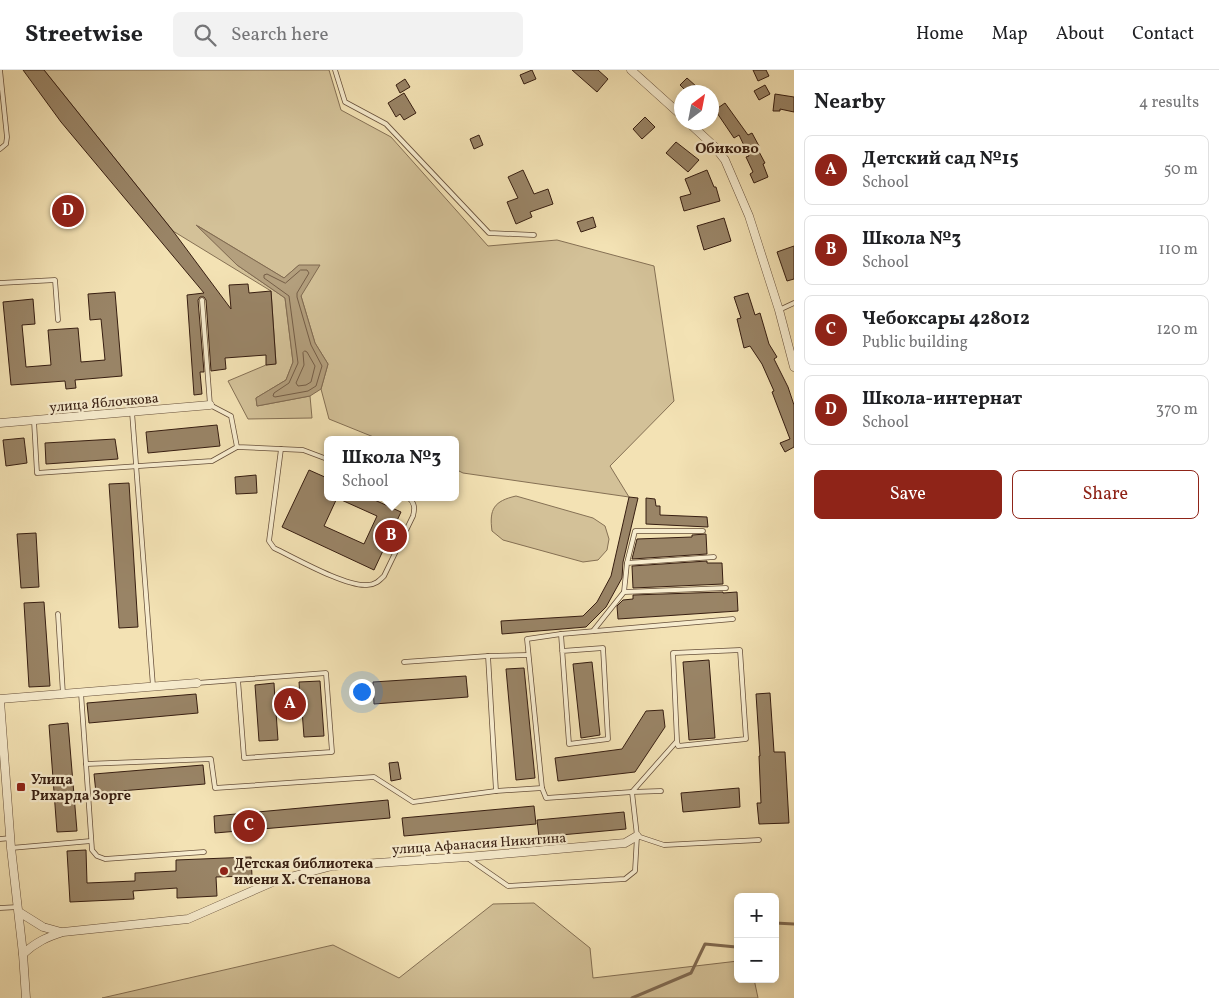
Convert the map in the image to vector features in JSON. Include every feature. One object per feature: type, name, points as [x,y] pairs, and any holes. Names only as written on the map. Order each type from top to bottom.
[{"type":"street","points":[[631,70],[674,109]]},
{"type":"street","points":[[696,130],[725,160],[749,216],[779,310],[794,368]]},
{"type":"street","name":"улица Яблочкова","points":[[0,423],[210,405]]},
{"type":"street","points":[[26,998],[2,760],[0,700],[197,683]]},
{"type":"street","name":"улица Афанасия Никитина","points":[[23,954],[32,945],[45,937],[63,932],[188,919],[275,882],[332,866],[467,858],[625,843],[638,836]]},
{"type":"street","points":[[18,909],[43,927],[63,932]]},
{"type":"lane","points":[[0,70],[7,136],[6,144],[0,149]]},
{"type":"lane","points":[[335,70],[345,102],[386,124],[489,233],[534,235]]},
{"type":"lane","points":[[0,283],[55,280],[58,320]]},
{"type":"lane","points":[[202,300],[210,405],[231,416],[237,448]]},
{"type":"lane","points":[[779,310],[794,303]]},
{"type":"lane","points":[[132,412],[154,687]]},
{"type":"lane","points":[[34,420],[37,473],[212,461],[237,448],[303,450],[324,458]]},
{"type":"lane","points":[[280,449],[268,541],[274,548],[349,583],[367,585],[377,583],[384,576],[413,516],[415,507],[412,501]]},
{"type":"lane","points":[[593,631],[624,592],[627,563],[635,531],[703,531]]},
{"type":"lane","points":[[627,563],[714,557]]},
{"type":"lane","points":[[624,592],[726,588]]},
{"type":"lane","points":[[58,614],[64,694]]},
{"type":"lane","points":[[661,790],[546,798],[542,788],[527,639],[561,634],[733,619]]},
{"type":"lane","points":[[561,634],[562,651],[569,744],[608,739],[603,648],[562,651]]},
{"type":"lane","points":[[467,858],[508,886],[626,880],[636,871],[638,836],[632,792],[677,741],[673,653],[740,650],[746,739],[678,746],[677,741]]},
{"type":"lane","points":[[404,662],[528,655]]},
{"type":"lane","points":[[488,656],[496,791]]},
{"type":"lane","points":[[197,683],[326,673],[332,752],[244,758],[238,680]]},
{"type":"lane","points":[[81,693],[92,850],[97,856],[105,859],[204,852]]},
{"type":"lane","points":[[86,764],[211,759],[215,788],[374,777],[413,802],[496,791],[542,788]]},
{"type":"lane","points":[[638,836],[664,844],[759,840]]},
{"type":"lane","points":[[0,839],[10,838]]},
{"type":"lane","points":[[11,848],[91,841]]},
{"type":"lane","points":[[0,908],[18,909]]},
{"type":"shaded area","points":[[44,70],[329,70],[341,110],[391,137],[488,246],[557,240],[654,266],[674,401],[610,466],[629,497],[463,473],[459,471],[459,436],[371,436],[329,419],[321,389],[328,364],[315,343],[301,296],[299,265],[284,278],[198,226],[237,265],[285,298],[293,362],[286,380],[256,398],[257,406],[310,396],[312,418],[248,419],[228,381],[266,365],[276,363],[271,291],[173,231]]},
{"type":"shaded area","points":[[516,496],[593,518],[605,526],[609,539],[607,550],[598,560],[583,562],[503,540],[492,531],[492,512],[498,503]]},
{"type":"shaded area","points":[[534,903],[590,948],[593,978],[734,961],[734,983],[755,983],[758,998],[102,998],[333,945],[399,978],[493,904]]},
{"type":"water","points":[[196,225],[284,278],[299,265],[320,265],[301,296],[315,343],[328,364],[321,389],[310,396],[257,406],[256,398],[286,380],[293,362],[285,298],[237,265]]},
{"type":"building","points":[[23,70],[44,70],[173,231],[231,309],[229,285],[248,284],[249,293],[271,291],[276,364],[266,365],[266,355],[225,358],[226,369],[211,371],[206,300],[204,297],[200,297],[198,300],[204,372],[200,372],[202,394],[194,395],[187,295],[204,293],[61,122]]},
{"type":"building","points":[[532,70],[536,79],[524,84],[520,75]]},
{"type":"building","points":[[572,70],[598,70],[608,79],[597,92]]},
{"type":"building","points":[[753,70],[766,70],[769,76],[758,81]]},
{"type":"building","points":[[687,78],[694,85],[680,85]]},
{"type":"building","points":[[405,79],[410,87],[400,93],[396,85]]},
{"type":"building","points":[[765,85],[770,94],[759,100],[754,91]]},
{"type":"building","points":[[404,93],[416,113],[404,120],[400,114],[396,117],[388,103]]},
{"type":"building","points":[[775,94],[794,97],[794,112],[780,109],[780,111],[773,111]]},
{"type":"building","points":[[725,103],[748,135],[752,133],[759,146],[757,148],[765,163],[763,164],[768,177],[754,183],[750,174],[753,172],[746,157],[749,156],[739,135],[734,138],[719,116],[719,107]]},
{"type":"building","points":[[645,117],[655,127],[642,139],[633,129]]},
{"type":"building","points":[[479,135],[483,145],[474,149],[470,139]]},
{"type":"building","points":[[676,142],[699,160],[688,172],[666,153]]},
{"type":"building","points":[[523,170],[534,194],[548,189],[553,204],[530,212],[532,217],[516,224],[507,202],[518,198],[508,177]]},
{"type":"building","points":[[707,170],[714,187],[716,187],[720,201],[684,211],[680,197],[691,194],[685,179]]},
{"type":"building","points":[[593,217],[596,227],[581,232],[577,222]]},
{"type":"building","points":[[724,218],[731,241],[704,250],[697,226]]},
{"type":"building","points":[[794,246],[794,279],[787,281],[777,252]]},
{"type":"building","points":[[115,292],[122,376],[75,380],[76,388],[66,389],[65,381],[11,385],[3,302],[33,299],[35,324],[22,325],[26,367],[51,365],[48,330],[78,328],[81,362],[105,360],[101,319],[90,320],[88,294]]},
{"type":"building","points":[[748,293],[755,315],[760,313],[769,344],[777,357],[774,359],[788,387],[794,405],[794,447],[785,452],[780,443],[790,439],[772,392],[774,391],[762,364],[750,346],[744,348],[737,319],[741,318],[734,297]]},
{"type":"building","points":[[217,425],[220,446],[148,453],[146,432]]},
{"type":"building","points":[[24,438],[27,463],[6,466],[3,440]]},
{"type":"building","points":[[115,439],[118,459],[46,464],[45,443]]},
{"type":"building","points":[[309,470],[324,477],[324,501],[336,501],[324,526],[364,544],[377,516],[344,501],[377,501],[401,512],[374,570],[282,527]]},
{"type":"building","points":[[256,475],[257,493],[236,494],[235,477]]},
{"type":"building","points":[[129,483],[138,627],[119,628],[109,484]]},
{"type":"building","points":[[629,497],[638,498],[623,562],[622,578],[606,607],[586,627],[502,634],[501,621],[583,616],[597,602],[611,576]]},
{"type":"building","points":[[646,498],[655,499],[656,506],[660,506],[660,515],[707,517],[708,527],[646,524]]},
{"type":"building","points":[[36,533],[39,587],[21,588],[17,534]]},
{"type":"building","points":[[706,534],[707,554],[632,559],[637,539],[692,537],[692,535]]},
{"type":"building","points":[[707,561],[707,563],[722,563],[723,584],[633,588],[632,566]]},
{"type":"building","points":[[737,592],[738,611],[618,619],[617,606],[623,600],[633,599],[633,595]]},
{"type":"building","points":[[44,602],[50,686],[29,687],[24,603]]},
{"type":"building","points":[[709,660],[715,738],[689,740],[683,662]]},
{"type":"building","points":[[592,662],[600,735],[581,738],[573,664]]},
{"type":"building","points":[[524,668],[535,778],[516,780],[506,669]]},
{"type":"building","points":[[466,676],[468,697],[374,704],[373,682]]},
{"type":"building","points":[[320,681],[324,736],[304,737],[302,710],[276,712],[278,740],[259,741],[255,685],[274,683],[275,701],[300,699],[299,682]]},
{"type":"building","points":[[770,693],[774,752],[785,752],[789,823],[759,824],[757,803],[761,803],[760,756],[756,694]]},
{"type":"building","points":[[196,694],[198,713],[89,723],[87,703]]},
{"type":"building","points":[[663,710],[665,727],[635,772],[558,781],[555,758],[622,749],[646,711]]},
{"type":"building","points":[[68,723],[77,831],[57,832],[49,725]]},
{"type":"building","points":[[398,762],[401,779],[391,781],[389,763]]},
{"type":"building","points":[[203,765],[205,784],[96,793],[94,774]]},
{"type":"building","points":[[739,788],[740,807],[683,812],[681,793]]},
{"type":"building","points":[[388,800],[390,818],[215,833],[214,816]]},
{"type":"building","points":[[534,806],[536,824],[404,836],[402,818]]},
{"type":"building","points":[[624,812],[626,829],[539,837],[537,820]]},
{"type":"building","points":[[86,850],[87,883],[135,881],[135,873],[176,871],[176,860],[251,857],[252,876],[216,877],[217,896],[177,898],[177,888],[133,891],[134,899],[70,902],[67,851]]},
{"type":"waterway","points":[[779,923],[794,924]]},
{"type":"waterway","points":[[632,998],[691,973],[705,944],[734,947]]},
{"type":"place","name":"Школа-интернат","points":[[68,211]]},
{"type":"place","name":"Школа №3","points":[[391,536]]},
{"type":"place","name":"Детский сад №15","points":[[290,704]]},
{"type":"place","name":"Улица Рихарда Зорге","points":[[21,787]]},
{"type":"place","name":"Чебоксары 428012","points":[[249,826]]},
{"type":"place","name":"Детская библиотека имени Х. Степанова","points":[[224,871]]},
{"type":"district","name":"Обиково","points":[[727,148]]}]
